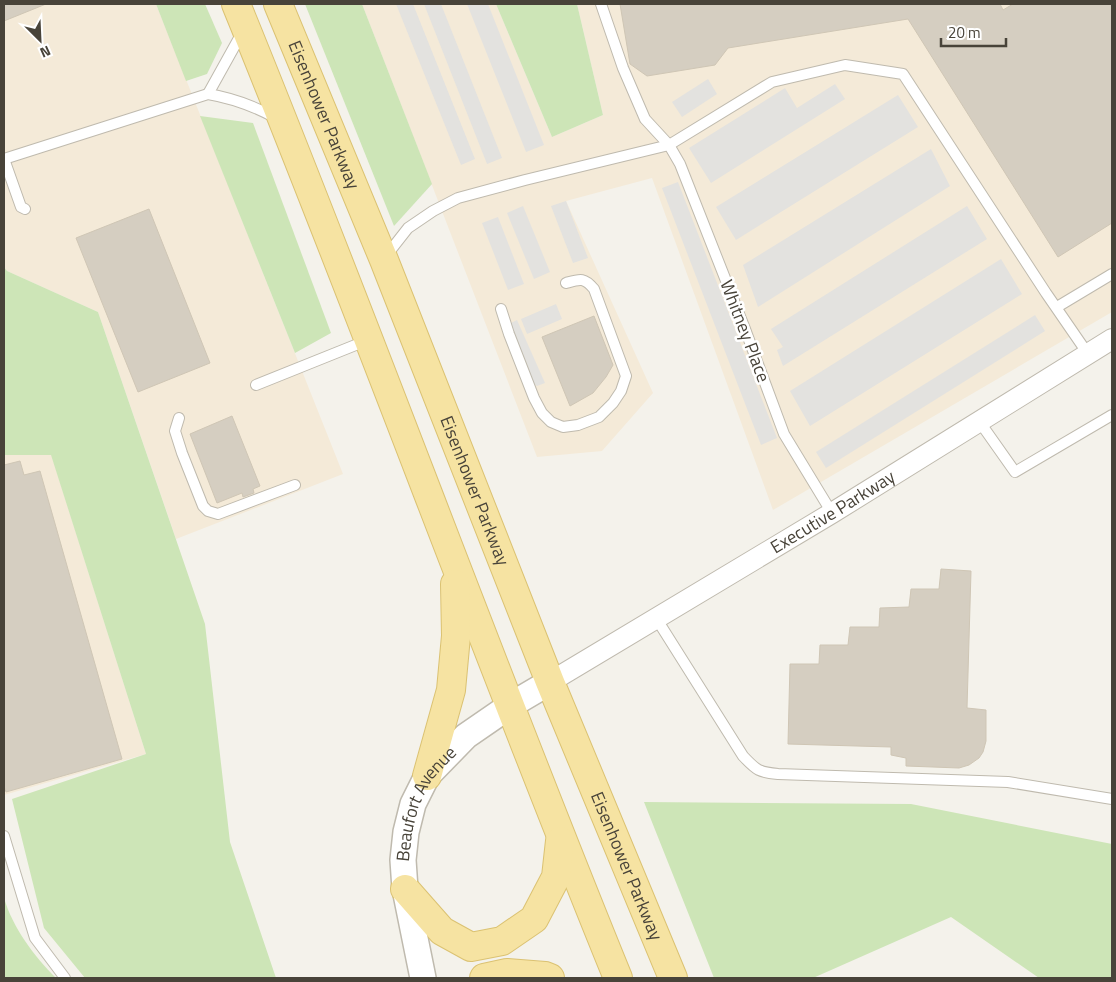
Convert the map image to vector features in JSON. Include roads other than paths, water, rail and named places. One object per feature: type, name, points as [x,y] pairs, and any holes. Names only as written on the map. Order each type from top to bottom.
[{"type":"main road","name":"Eisenhower Parkway","points":[[278,4],[384,260],[550,682],[673,978]]},
{"type":"main road","points":[[241,15],[369,339],[454,565],[511,705],[560,837],[618,978]]},
{"type":"main road","points":[[427,776],[451,690],[456,636],[454,565]]},
{"type":"main road","points":[[405,889],[442,931],[471,947],[502,941],[534,919],[556,877],[560,837]]},
{"type":"main road","points":[[484,978],[507,973],[550,978]]},
{"type":"street","name":"Executive Parkway","points":[[550,682],[832,513],[1112,339]]},
{"type":"street","name":"Beaufort Avenue","points":[[423,978],[405,889],[403,860],[406,832],[413,804],[427,776],[466,736],[511,705],[550,682]]},
{"type":"lane","name":"Whitney Place","points":[[601,4],[623,68],[645,119],[669,145],[680,164],[746,329],[784,434],[832,513]]},
{"type":"lane","points":[[208,94],[231,54],[241,15]]},
{"type":"lane","points":[[384,260],[408,228],[433,211],[458,198],[669,145],[772,82],[844,65],[903,74],[1088,354]]},
{"type":"lane","points":[[25,209],[21,207],[4,159],[208,94],[228,98],[260,110],[283,122]]},
{"type":"lane","points":[[1057,307],[1112,274]]},
{"type":"lane","points":[[501,308],[509,334],[534,398],[542,413],[551,422],[563,427],[578,425],[599,417],[613,403],[621,391],[626,376],[594,289],[587,281],[580,279],[566,283]]},
{"type":"lane","points":[[256,385],[369,339]]},
{"type":"lane","points":[[979,421],[1014,472],[1112,415]]},
{"type":"lane","points":[[179,418],[175,431],[203,506],[208,511],[218,514],[296,485]]},
{"type":"lane","points":[[656,618],[743,756],[755,768],[764,772],[1008,782],[1112,799]]},
{"type":"lane","points":[[4,836],[35,938],[65,978]]}]
